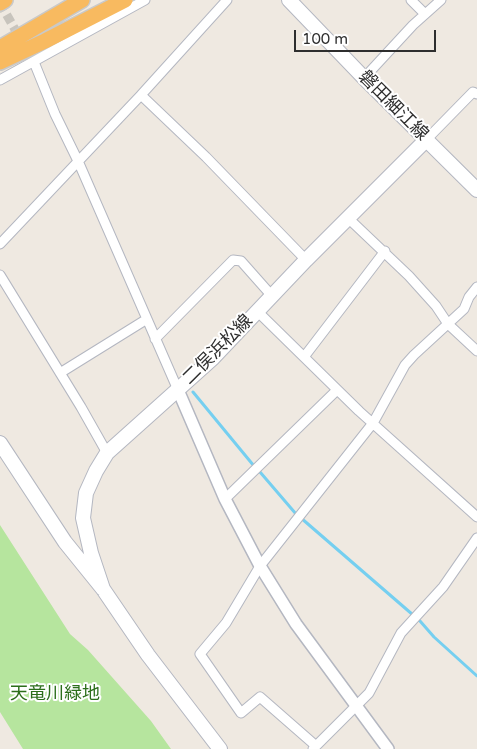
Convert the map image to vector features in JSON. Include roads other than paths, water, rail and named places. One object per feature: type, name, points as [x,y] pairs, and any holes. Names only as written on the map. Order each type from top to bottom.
[{"type":"highway","points":[[0,3],[5,0]]},
{"type":"highway","points":[[0,48],[82,0]]},
{"type":"highway","points":[[0,62],[125,0]]},
{"type":"main road","name":"磐田細江線","points":[[289,0],[364,78],[477,190]]},
{"type":"main road","name":"二俣浜松線","points":[[103,589],[91,553],[83,518],[86,493],[96,471],[107,454],[213,358],[306,260],[426,140]]},
{"type":"main road","name":"二俣浜松線","points":[[0,443],[65,542],[103,589],[148,654],[220,749]]},
{"type":"street","points":[[0,80],[145,0]]},
{"type":"street","points":[[0,244],[141,95],[227,0]]},
{"type":"street","points":[[411,0],[425,14]]},
{"type":"street","points":[[364,78],[440,0]]},
{"type":"street","points":[[34,62],[55,114],[78,161],[225,499],[260,566],[296,624],[388,749]]},
{"type":"street","points":[[426,140],[473,92],[477,94]]},
{"type":"street","points":[[141,95],[206,157],[306,260]]},
{"type":"street","points":[[348,218],[385,251],[436,306],[448,324],[477,351]]},
{"type":"street","points":[[304,357],[385,251]]},
{"type":"street","points":[[155,339],[234,260],[241,261],[272,296]]},
{"type":"street","points":[[0,275],[107,454]]},
{"type":"street","points":[[477,286],[469,297],[464,309],[405,365],[372,423],[260,566],[226,623],[200,654],[241,713],[260,697],[315,748],[369,693],[401,633],[443,587],[477,538]]},
{"type":"street","points":[[258,311],[372,423],[477,517]]},
{"type":"street","points":[[60,373],[147,319]]},
{"type":"street","points":[[225,499],[337,390]]},
{"type":"waterway","points":[[193,392],[254,466]]},
{"type":"waterway","points":[[260,472],[296,514]]},
{"type":"waterway","points":[[301,518],[420,621],[434,637],[477,676]]},
{"type":"tunnel","points":[[0,3],[21,40]]},
{"type":"park label","name":"天竜川緑地","points":[[55,694]]}]
